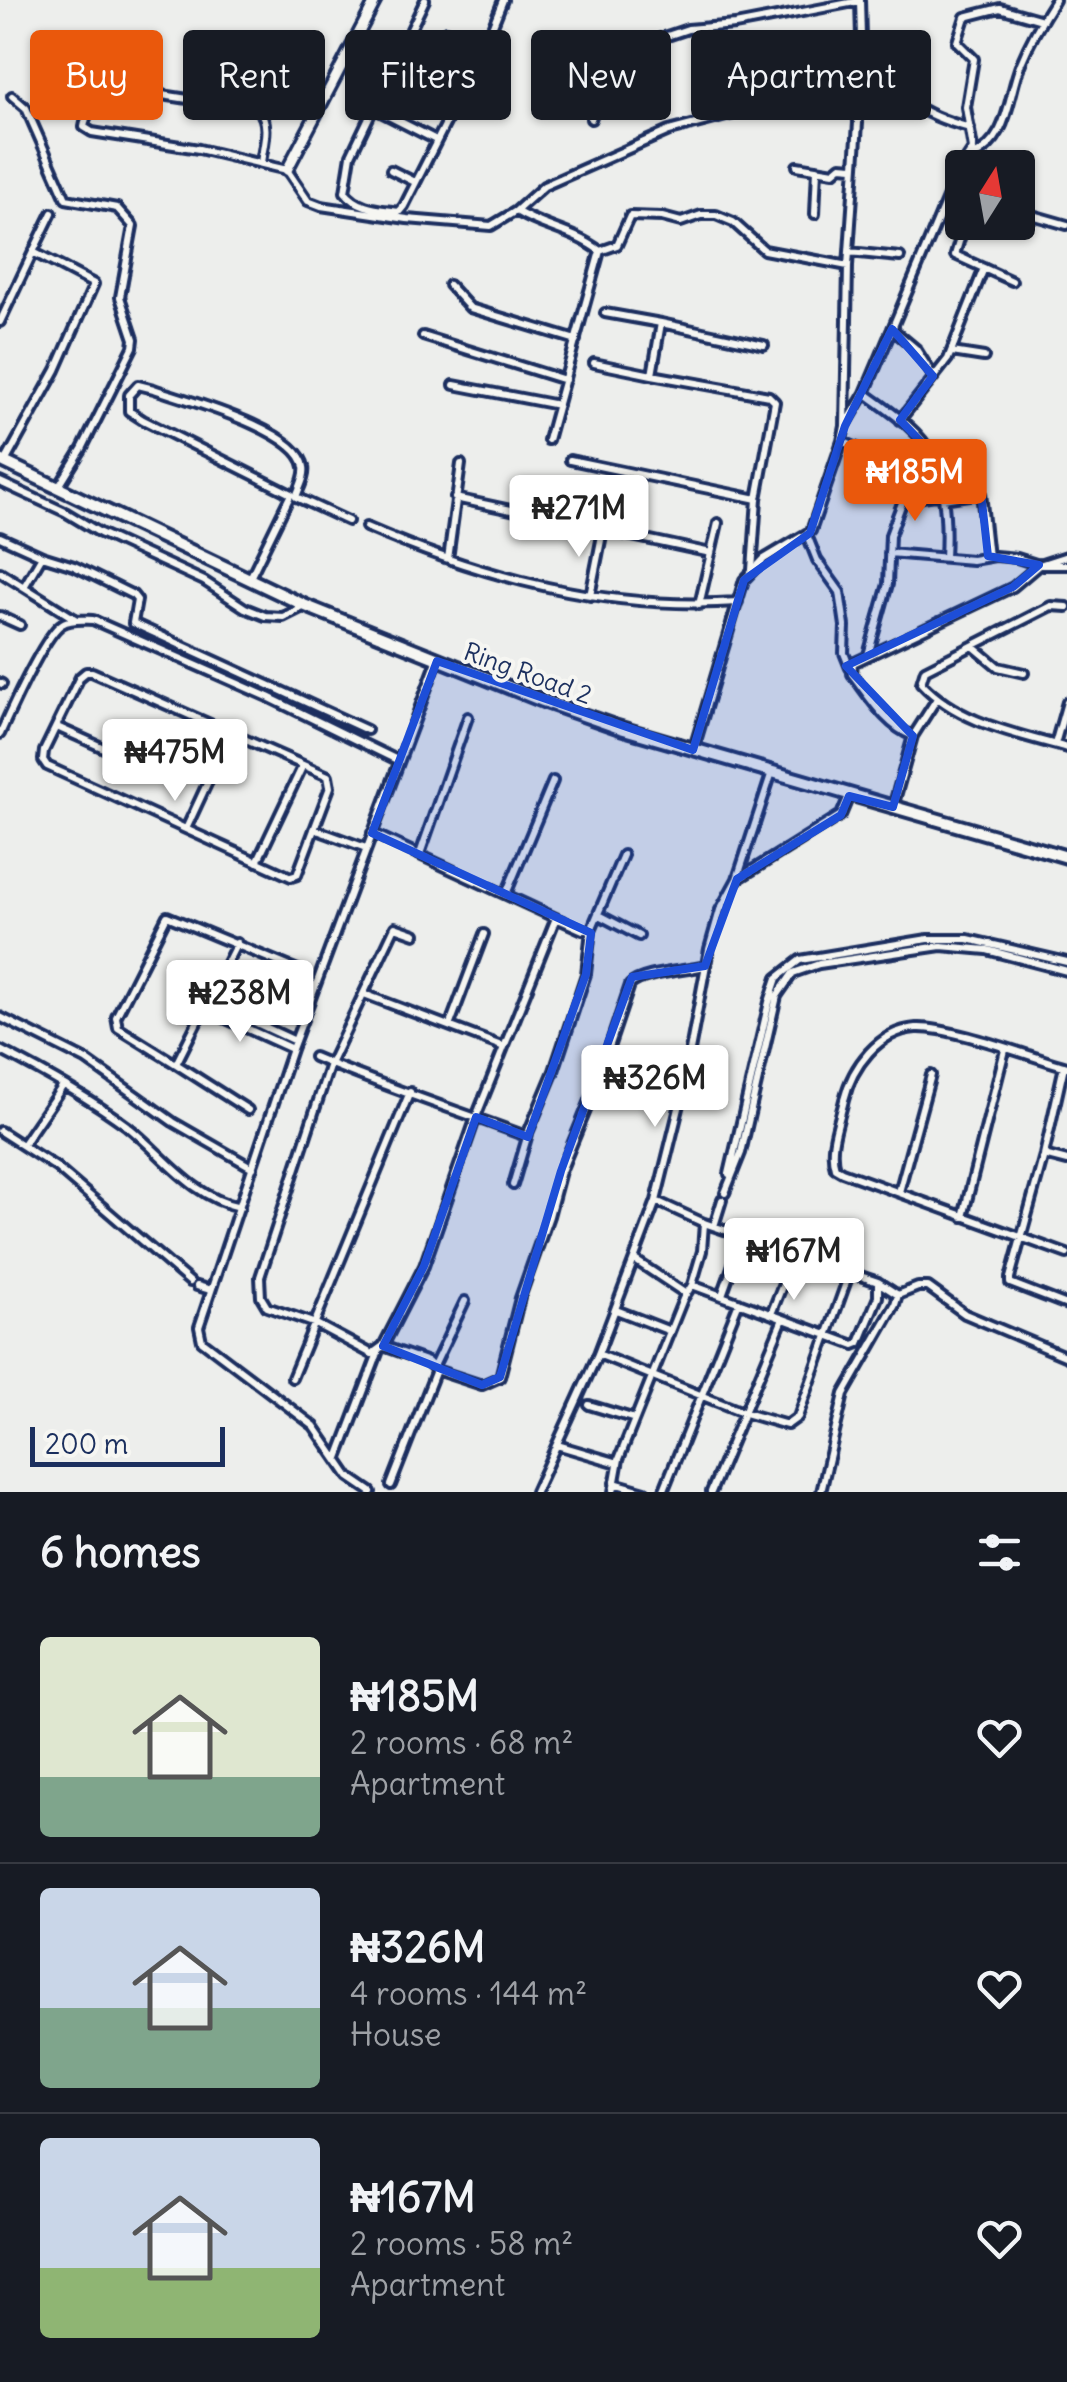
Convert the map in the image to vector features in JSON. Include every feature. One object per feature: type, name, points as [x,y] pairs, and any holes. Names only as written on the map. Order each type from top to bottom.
[{"type":"main road","name":"Ring Road 2","points":[[2,461],[306,606],[437,661],[598,721],[1067,857]]},
{"type":"street","points":[[288,170],[376,0]]},
{"type":"street","points":[[412,30],[425,0]]},
{"type":"street","points":[[491,30],[503,0]]},
{"type":"street","points":[[986,150],[1001,133],[1019,68],[1055,0]]},
{"type":"street","points":[[671,35],[860,1],[861,30]]},
{"type":"street","points":[[973,150],[966,107],[974,60],[957,42],[968,14],[1001,4],[1042,20]]},
{"type":"street","points":[[261,163],[266,128],[259,110],[104,86],[96,86],[92,91],[84,127],[92,132],[200,148],[288,170],[308,201],[321,206],[484,227],[516,211],[544,186],[670,131],[712,120]]},
{"type":"street","points":[[12,96],[26,108],[66,199],[117,208],[133,226],[120,297],[133,347],[58,488]]},
{"type":"street","points":[[931,116],[970,128]]},
{"type":"street","points":[[367,120],[351,155],[345,192],[352,201],[399,212],[447,120]]},
{"type":"street","points":[[397,120],[436,140]]},
{"type":"street","points":[[858,120],[848,252],[845,426],[807,535],[816,560],[840,592],[844,653],[850,668],[880,710],[900,730],[913,736]]},
{"type":"street","points":[[797,166],[834,172],[841,166],[853,167]]},
{"type":"street","points":[[815,214],[816,169]]},
{"type":"street","points":[[391,170],[415,182]]},
{"type":"street","points":[[845,426],[865,393],[945,203]]},
{"type":"street","points":[[516,211],[600,251]]},
{"type":"street","points":[[0,322],[52,213]]},
{"type":"street","points":[[600,251],[618,246],[630,216],[635,214],[681,222],[716,215],[740,227],[764,250],[848,266]]},
{"type":"street","points":[[1035,216],[1067,226]]},
{"type":"street","points":[[960,240],[955,255],[1012,281]]},
{"type":"street","points":[[548,440],[600,251]]},
{"type":"street","points":[[2,461],[56,370],[94,284],[33,252]]},
{"type":"street","points":[[848,252],[900,257]]},
{"type":"street","points":[[900,420],[952,352],[984,268]]},
{"type":"street","points":[[449,285],[470,308],[576,340]]},
{"type":"street","points":[[605,313],[764,345]]},
{"type":"street","points":[[652,375],[661,322]]},
{"type":"street","points":[[892,329],[916,350],[933,376]]},
{"type":"street","points":[[423,336],[565,380]]},
{"type":"street","points":[[952,352],[984,357]]},
{"type":"street","points":[[594,364],[769,396],[775,402],[758,500],[752,571]]},
{"type":"street","points":[[454,384],[558,405]]},
{"type":"street","points":[[250,578],[294,495],[305,470],[302,460],[271,430],[138,386],[128,395],[129,411],[143,420],[294,495],[348,521]]},
{"type":"street","points":[[865,393],[930,450],[947,529],[945,556]]},
{"type":"street","points":[[842,441],[883,460],[875,484],[896,492],[902,500]]},
{"type":"street","points":[[570,460],[758,500]]},
{"type":"street","points":[[448,559],[461,464]]},
{"type":"street","points":[[0,482],[204,580],[245,608],[283,617],[306,606]]},
{"type":"street","points":[[902,500],[982,493],[988,557]]},
{"type":"street","points":[[455,498],[711,553]]},
{"type":"street","points":[[867,656],[888,584],[890,535],[902,500]]},
{"type":"street","points":[[699,605],[718,522]]},
{"type":"street","points":[[366,527],[448,559],[520,581],[590,596],[699,605],[738,602]]},
{"type":"street","points":[[590,596],[603,530]]},
{"type":"street","points":[[693,750],[744,580],[780,548],[807,535]]},
{"type":"street","points":[[0,537],[133,595],[137,600],[132,622],[367,730]]},
{"type":"street","points":[[890,553],[972,560],[1017,558],[1039,565],[1067,565]]},
{"type":"street","points":[[25,585],[42,556]]},
{"type":"street","points":[[850,668],[867,656],[1014,587],[1039,565],[1067,556]]},
{"type":"street","points":[[0,572],[76,620]]},
{"type":"street","points":[[1067,607],[1051,606],[925,670],[921,683],[936,700],[962,716],[1067,748]]},
{"type":"street","points":[[0,616],[20,625]]},
{"type":"street","points":[[0,734],[56,629],[76,620],[93,620],[397,760]]},
{"type":"street","points":[[973,646],[998,668],[1024,673]]},
{"type":"street","points":[[371,1492],[350,1477],[314,1426],[202,1341],[199,1327],[293,1045],[437,661]]},
{"type":"street","points":[[92,672],[328,776],[330,781],[297,874],[291,877],[47,766],[44,751],[57,727],[80,677],[92,672]]},
{"type":"street","points":[[893,807],[913,736],[936,700]]},
{"type":"street","points":[[1055,744],[1067,702]]},
{"type":"street","points":[[420,854],[468,717]]},
{"type":"street","points":[[57,727],[156,770]]},
{"type":"street","points":[[186,828],[230,732]]},
{"type":"street","points":[[257,862],[303,765]]},
{"type":"street","points":[[535,1492],[598,1354],[656,1201],[720,910],[737,879],[772,771]]},
{"type":"street","points":[[506,894],[553,782]]},
{"type":"street","points":[[737,879],[841,815],[849,796]]},
{"type":"street","points":[[314,829],[366,848]]},
{"type":"street","points":[[372,834],[583,930],[591,930]]},
{"type":"street","points":[[512,1185],[586,974],[591,930],[623,855]]},
{"type":"street","points":[[600,915],[640,936]]},
{"type":"street","points":[[248,1110],[118,1028],[116,1020],[164,918],[171,916],[300,971]]},
{"type":"street","points":[[338,1459],[381,1350],[406,1308],[424,1266],[476,1118],[556,918]]},
{"type":"street","points":[[415,934],[395,927],[330,1064],[260,1282],[261,1298],[267,1307],[316,1324],[372,1354],[381,1350],[482,1385],[500,1377],[520,1298],[561,1171],[596,1086],[630,984],[638,976],[677,974],[705,966]]},
{"type":"street","points":[[450,1024],[484,934]]},
{"type":"street","points":[[714,1226],[777,978],[788,966],[800,960],[938,938],[968,939],[1067,971]]},
{"type":"street","points":[[176,1064],[237,942]]},
{"type":"street","points":[[1032,957],[1067,962]]},
{"type":"street","points":[[364,994],[504,1046]]},
{"type":"street","points":[[205,1004],[293,1045]]},
{"type":"street","points":[[0,1017],[86,1060],[173,1122],[253,1168]]},
{"type":"street","points":[[1067,1254],[1022,1237],[899,1192],[842,1172],[831,1155],[849,1078],[859,1062],[890,1037],[921,1028],[1065,1066],[1044,1155],[1022,1237],[1010,1282],[1067,1305]]},
{"type":"street","points":[[0,1050],[130,1128],[196,1189],[214,1200],[240,1207]]},
{"type":"street","points":[[963,1216],[1005,1050]]},
{"type":"street","points":[[314,1057],[363,1079],[410,1092],[523,1135],[528,1133]]},
{"type":"street","points":[[899,1192],[930,1074]]},
{"type":"street","points":[[23,1144],[62,1087]]},
{"type":"street","points":[[292,1378],[410,1092]]},
{"type":"street","points":[[0,1132],[23,1144],[123,1221],[194,1284],[211,1290]]},
{"type":"street","points":[[1044,1155],[1067,1161]]},
{"type":"street","points":[[656,1201],[714,1226],[878,1282],[898,1294]]},
{"type":"street","points":[[645,1492],[613,1488],[618,1464],[692,1285],[702,1251],[704,1222]]},
{"type":"street","points":[[722,1295],[740,1248]]},
{"type":"street","points":[[634,1260],[686,1294]]},
{"type":"street","points":[[771,1314],[791,1264]]},
{"type":"street","points":[[598,1354],[746,1414],[787,1425],[794,1422],[847,1280]]},
{"type":"street","points":[[692,1285],[859,1344],[878,1297],[878,1282]]},
{"type":"street","points":[[898,1294],[928,1287],[965,1314],[1067,1357]]},
{"type":"street","points":[[821,1492],[844,1394],[898,1294]]},
{"type":"street","points":[[391,1485],[464,1301]]},
{"type":"street","points":[[663,1492],[738,1302]]},
{"type":"street","points":[[616,1310],[670,1331]]},
{"type":"street","points":[[711,1492],[783,1319]]},
{"type":"street","points":[[589,1405],[635,1418]]},
{"type":"street","points":[[558,1446],[618,1464]]},
{"type":"street","points":[[541,1480],[544,1492]]},
{"type":"highlighted area","points":[[892,329],[933,376],[900,420],[930,451],[943,498],[981,493],[988,556],[1039,565],[1013,587],[846,666],[913,736],[893,807],[849,796],[841,815],[737,879],[705,966],[632,977],[561,1171],[500,1377],[482,1385],[383,1346],[424,1266],[476,1117],[528,1137],[586,974],[591,933],[372,833],[437,661],[693,750],[744,580],[810,533],[845,426]]}]
